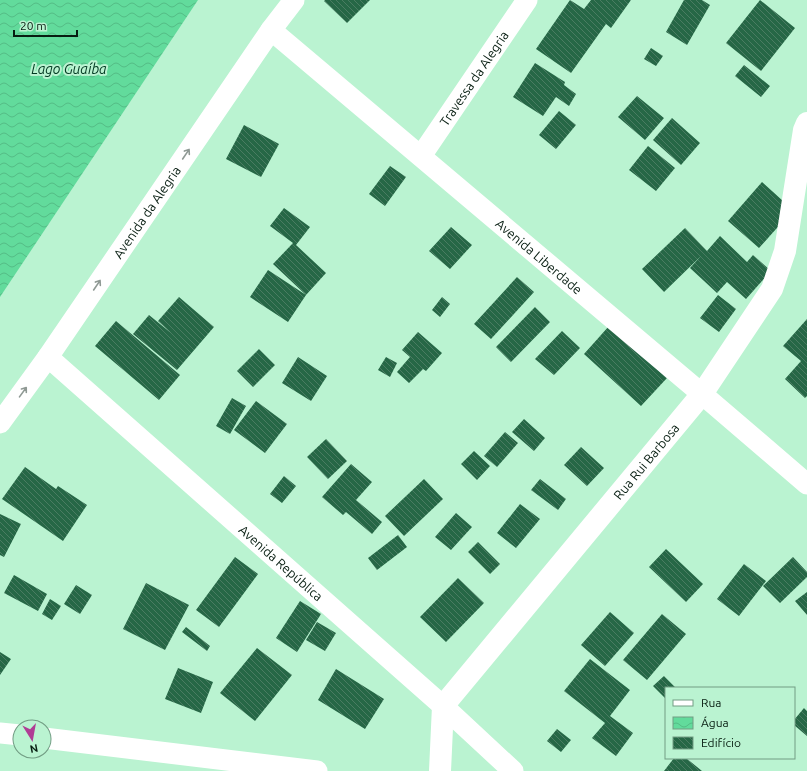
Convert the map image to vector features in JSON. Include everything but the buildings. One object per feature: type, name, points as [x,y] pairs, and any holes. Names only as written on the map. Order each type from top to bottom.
[{"type":"street","name":"Avenida da Alegria","points":[[0,423],[48,357],[271,30],[294,0]]},
{"type":"street","name":"Travessa da Alegria","points":[[422,156],[527,0]]},
{"type":"street","name":"Avenida Liberdade","points":[[271,30],[422,156],[807,484]]},
{"type":"street","name":"Rua Rui Barbosa","points":[[443,706],[702,394],[772,289],[784,251],[804,130],[807,123]]},
{"type":"street","name":"Avenida República","points":[[48,357],[443,706],[513,771]]},
{"type":"street","points":[[440,771],[443,706]]},
{"type":"street","points":[[0,733],[12,735]]},
{"type":"street","points":[[52,739],[317,771]]},
{"type":"water","name":"Lago Guaíba","points":[[0,0],[198,0],[0,297]]}]
